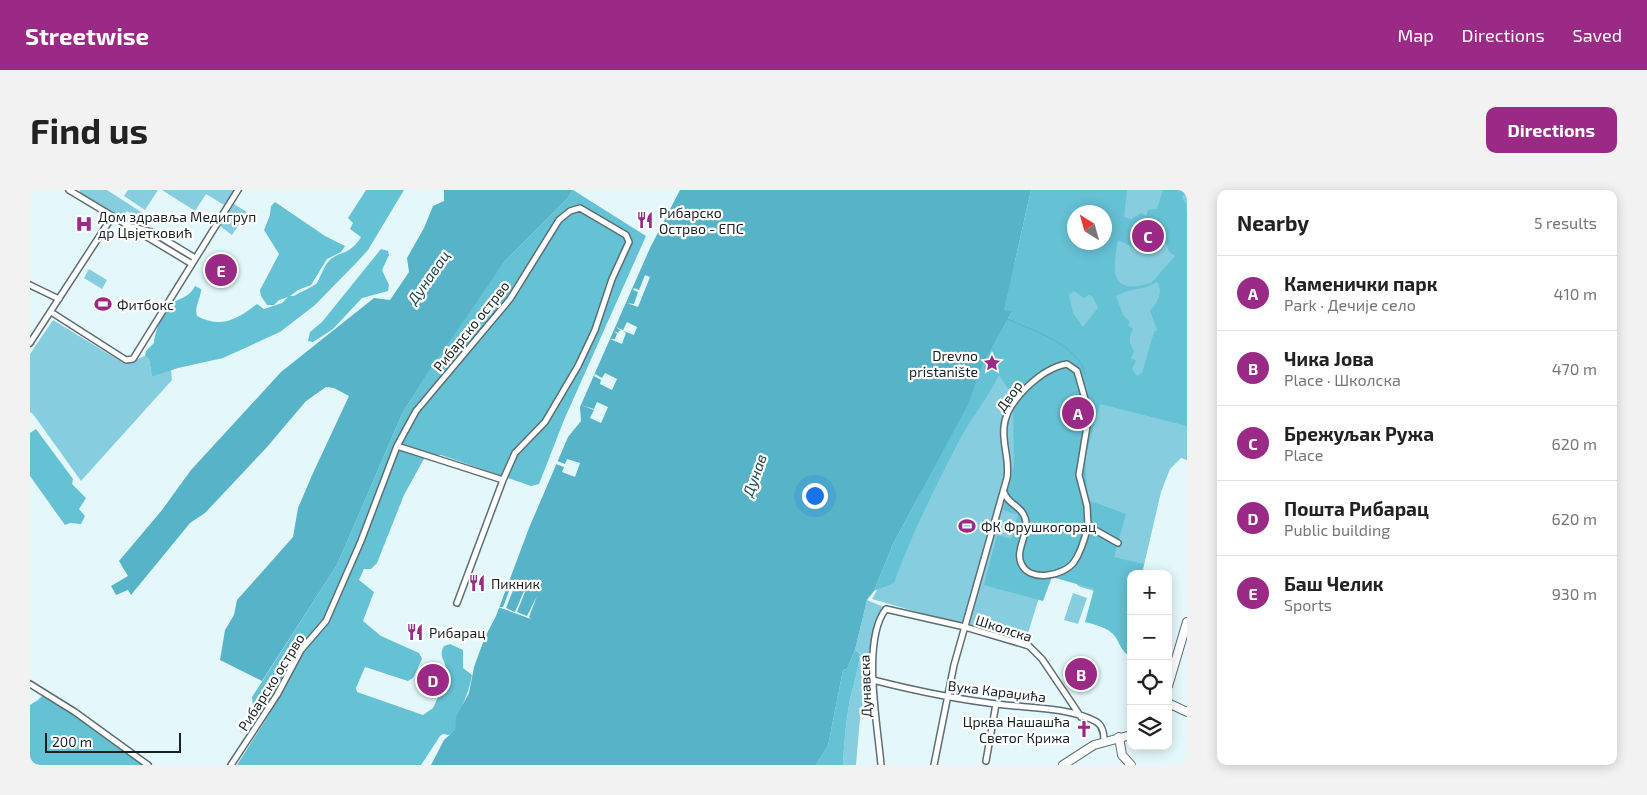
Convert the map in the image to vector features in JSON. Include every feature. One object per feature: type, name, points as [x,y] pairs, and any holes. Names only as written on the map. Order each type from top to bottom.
[{"type":"main road","points":[[1172,673],[1187,622]]},
{"type":"main road","points":[[1172,705],[1187,712]]},
{"type":"main road","points":[[1063,765],[1086,749],[1104,741],[1127,736]]},
{"type":"main road","points":[[1119,737],[1120,749],[1127,764]]},
{"type":"street","points":[[69,190],[192,264]]},
{"type":"street","points":[[51,312],[126,360],[131,360],[238,190]]},
{"type":"street","name":"Рибарско острво","points":[[231,765],[277,695],[300,650],[326,621],[361,541],[396,446],[416,411],[510,299],[559,220],[570,211],[580,208],[628,238],[628,244],[614,274],[595,330],[578,366],[545,422],[515,453],[503,480]]},
{"type":"street","points":[[30,343],[112,217]]},
{"type":"street","points":[[125,224],[152,232],[195,258]]},
{"type":"street","points":[[30,285],[59,299]]},
{"type":"street","name":"Двор","points":[[934,765],[954,665],[1004,492],[1009,468],[1003,428],[1006,417],[1020,396],[1041,374],[1049,369],[1067,364],[1077,371],[1088,413],[1079,474],[1087,506],[1088,526]]},
{"type":"street","points":[[396,446],[503,480],[457,602]]},
{"type":"street","points":[[1004,492],[1007,499],[1022,511],[1026,521],[1020,560],[1031,574],[1044,575],[1069,567],[1077,556],[1088,526],[1118,542]]},
{"type":"street","name":"Школска","points":[[886,609],[965,627],[1030,646],[1037,651],[1081,717]]},
{"type":"street","name":"Дунавска","points":[[881,765],[873,662],[880,620],[886,609]]},
{"type":"street","name":"Вука Караџића","points":[[873,680],[948,698],[1040,707],[1081,717],[1099,724],[1103,730],[1104,741]]},
{"type":"street","points":[[30,684],[75,712],[148,765]]},
{"type":"street","points":[[986,761],[996,704]]},
{"type":"shaded area","points":[[80,190],[107,190],[152,219],[148,223],[127,211],[123,216],[128,219],[126,222],[79,193]]},
{"type":"shaded area","points":[[128,190],[158,190],[145,210],[124,196]]},
{"type":"shaded area","points":[[162,190],[234,190],[224,205],[206,194],[195,211]]},
{"type":"shaded area","points":[[366,190],[404,190],[368,250],[315,305],[280,332],[223,358],[178,368],[152,377],[149,359],[145,356],[146,351],[154,343],[161,319],[168,307],[188,295],[195,286],[201,289],[196,309],[197,316],[214,322],[236,318],[257,304],[264,309],[282,303],[288,297],[279,300],[274,305],[267,305],[261,296],[260,290],[279,254],[264,230],[270,215],[271,206],[275,202],[325,236],[345,246],[341,252],[327,259],[311,285],[298,290],[290,296],[294,296],[317,283],[332,258],[348,251],[357,243],[361,237],[350,229],[353,223],[348,218]]},
{"type":"shaded area","points":[[573,190],[646,236],[564,420],[539,484],[531,486],[441,455],[426,455],[404,495],[377,563],[371,569],[364,569],[359,580],[374,592],[363,621],[381,636],[419,653],[422,659],[413,678],[408,681],[365,667],[356,688],[357,692],[423,715],[433,708],[439,695],[446,672],[442,650],[444,646],[450,644],[463,650],[463,668],[472,675],[455,731],[449,735],[443,734],[440,736],[421,765],[237,765],[270,713],[253,707],[252,697],[337,565],[403,412],[449,339],[505,261],[567,199]]},
{"type":"shaded area","points":[[1031,190],[1127,190],[1124,217],[1131,219],[1141,213],[1146,216],[1148,210],[1157,209],[1163,190],[1187,190],[1182,197],[1186,204],[1187,213],[1187,426],[1100,404],[1085,458],[1088,500],[1126,514],[1114,557],[1144,564],[1142,570],[1127,570],[1127,654],[1114,635],[1108,630],[1085,622],[1094,589],[1052,577],[1043,601],[984,585],[997,535],[1011,539],[1018,515],[1003,510],[1014,465],[1013,396],[999,375],[961,437],[917,527],[894,583],[874,591],[893,544],[968,405],[982,366],[1012,312],[1004,310]],"holes":[[[1118,240],[1135,248],[1139,244],[1148,244],[1156,253],[1165,241],[1169,252],[1175,256],[1151,283],[1127,286],[1120,283],[1116,278],[1115,261]],[[1157,282],[1160,294],[1150,311],[1157,330],[1154,332],[1142,373],[1137,376],[1132,369],[1136,361],[1131,358],[1134,351],[1130,340],[1133,329],[1128,325],[1130,322],[1123,315],[1116,296]],[[1074,291],[1084,298],[1089,295],[1093,297],[1098,308],[1083,327],[1073,313],[1069,295]]]},
{"type":"shaded area","points":[[1045,190],[1187,190],[1187,460],[1181,458],[1170,469],[1161,492],[1143,570],[1127,570],[1127,576],[1097,592],[1078,586],[1072,574],[1045,578],[1025,643],[872,599],[887,573]]},
{"type":"shaded area","points":[[234,204],[247,212],[232,235],[220,226]]},
{"type":"shaded area","points":[[381,249],[388,251],[389,255],[382,270],[389,285],[388,291],[362,298],[333,329],[313,342],[308,341],[310,332],[322,322]]},
{"type":"shaded area","points":[[89,269],[107,280],[102,289],[84,278]]},
{"type":"shaded area","points":[[53,320],[125,364],[145,356],[149,359],[152,377],[171,370],[172,380],[81,481],[30,412],[30,354]]},
{"type":"shaded area","points":[[36,429],[73,479],[72,484],[86,498],[79,509],[85,516],[81,524],[70,523],[65,525],[30,476],[30,433]]},
{"type":"shaded area","points":[[1073,593],[1087,598],[1078,624],[1064,620]]},
{"type":"shaded area","points":[[867,600],[884,607],[875,640],[872,697],[861,707],[856,765],[843,765],[850,699],[860,654],[855,650]]},
{"type":"shaded area","points":[[855,650],[860,654],[850,699],[843,765],[816,765],[828,746],[843,670],[847,669]]},
{"type":"shaded area","points":[[45,693],[144,765],[30,765],[30,705]]},
{"type":"water","name":"Дунавац","points":[[444,190],[573,190],[567,199],[505,261],[403,412],[337,565],[262,681],[220,660],[225,630],[234,615],[237,600],[293,537],[298,508],[349,396],[334,388],[326,387],[306,401],[267,447],[205,513],[190,523],[131,595],[128,590],[116,595],[111,586],[128,576],[119,561],[162,510],[191,470],[281,372],[374,298],[390,300],[409,272],[407,258],[424,228],[433,206],[444,201]]},
{"type":"water","name":"Дунав","points":[[680,190],[1031,190],[1004,310],[1012,311],[982,366],[968,405],[893,544],[874,591],[867,600],[855,650],[847,669],[843,670],[828,746],[816,765],[431,765],[444,740],[455,730],[456,717],[469,693],[474,667],[485,637],[496,616],[529,528],[568,437],[581,421],[580,407],[650,248]]},
{"type":"pier","points":[[645,275],[650,277],[638,307],[627,303],[634,304],[638,292],[633,290],[634,288],[639,290]]},
{"type":"pier","points":[[627,322],[637,327],[634,335],[623,331],[626,333],[622,344],[610,339],[615,339],[617,334],[614,331],[618,333],[620,330],[616,327],[623,330]]},
{"type":"pier","points":[[605,373],[617,379],[612,390],[600,384],[601,380],[594,376],[595,374],[602,378]]},
{"type":"pier","points":[[597,402],[608,407],[601,423],[590,418],[594,410],[581,405],[594,409]]},
{"type":"pier","points":[[567,459],[580,463],[575,477],[562,472],[564,467],[556,464],[557,461],[565,464]]},
{"type":"pier","points":[[507,586],[514,588],[506,608],[515,612],[524,591],[517,612],[527,616],[537,596],[529,617],[531,619],[498,607],[503,607],[510,589]]},
{"type":"waterway","points":[[1007,319],[1041,333],[1065,347],[1081,364],[1085,374]]},
{"type":"place","name":"Рибарско Острво - ЕПС","points":[[645,220]]},
{"type":"place","name":"Дом здравља Медигруп др Цвјетковић","points":[[84,224]]},
{"type":"place","name":"Брежуљак Ружа","points":[[1148,236]]},
{"type":"place","name":"Баш Челик","points":[[221,270]]},
{"type":"place","name":"Фитбокс","points":[[103,304]]},
{"type":"place","name":"Drevno pristanište","points":[[992,363]]},
{"type":"place","name":"Каменички парк","points":[[1078,413]]},
{"type":"place","name":"ФК Фрушкогорац","points":[[967,526]]},
{"type":"place","name":"Пикник","points":[[477,583]]},
{"type":"place","name":"Рибарац","points":[[415,632]]},
{"type":"place","name":"Чика Јова","points":[[1081,674]]},
{"type":"place","name":"Пошта Рибарац","points":[[433,680]]},
{"type":"place","name":"Црква Нашашћа Светог Крижа","points":[[1084,729]]}]
